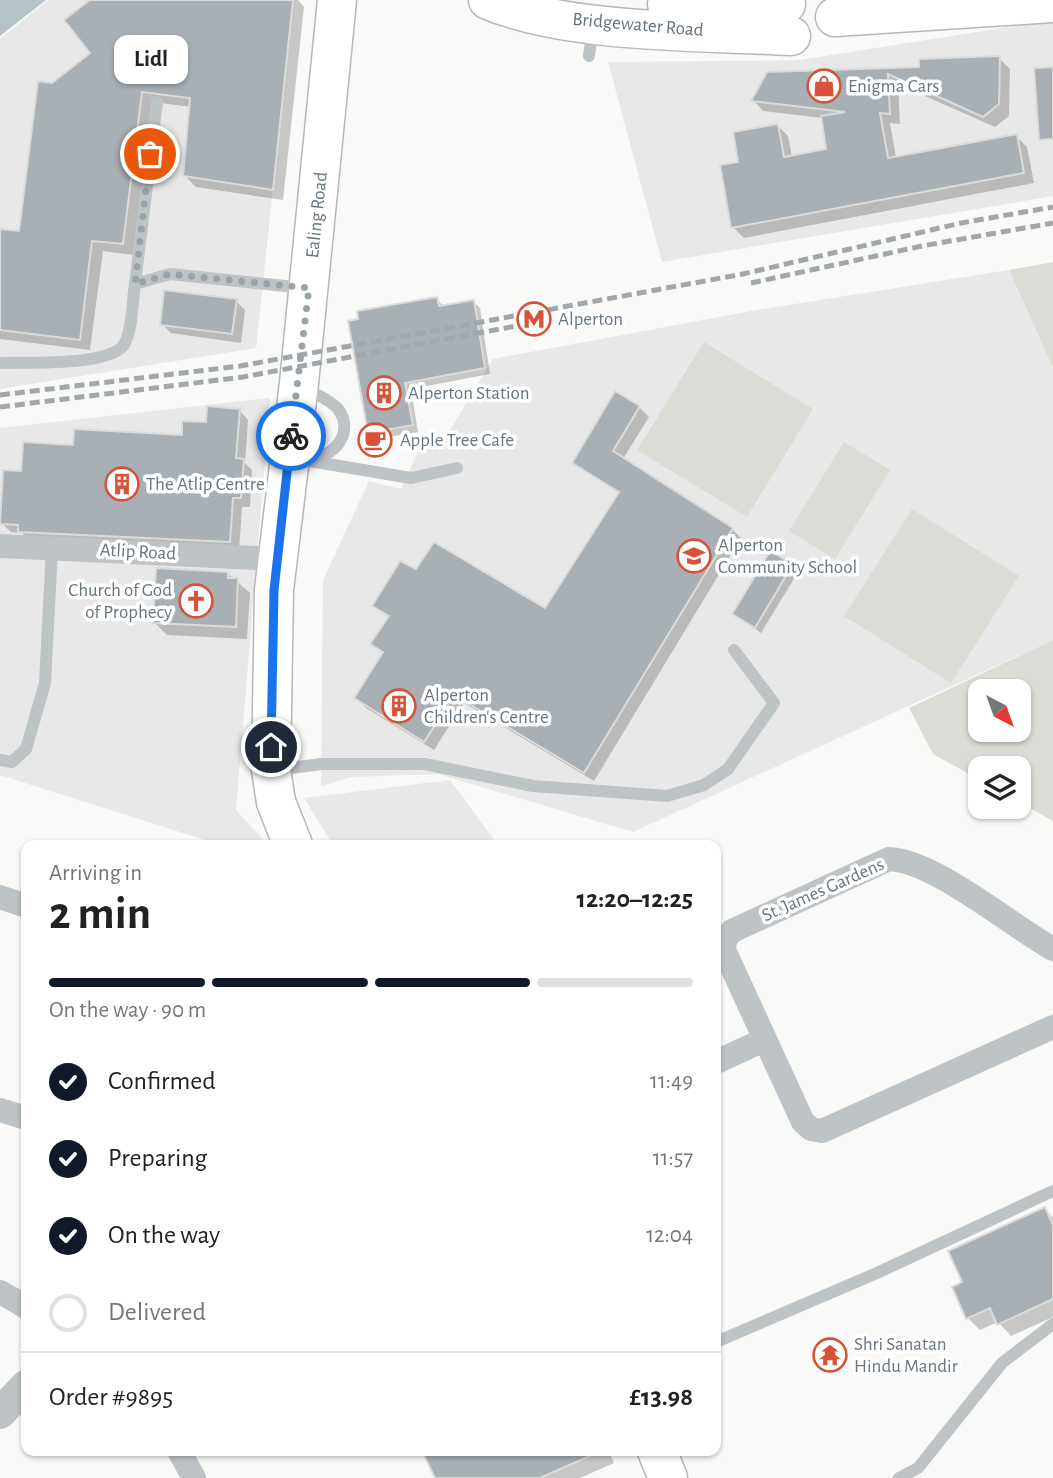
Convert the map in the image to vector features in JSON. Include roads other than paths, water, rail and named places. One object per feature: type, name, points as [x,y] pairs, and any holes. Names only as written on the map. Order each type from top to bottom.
[{"type":"main road","name":"Ealing Road","points":[[291,840],[276,802],[271,771],[276,559],[299,383],[337,0]]},
{"type":"main road","name":"Bridgewater Road","points":[[488,0],[504,7],[586,22],[695,6],[788,13],[798,41],[816,41],[831,30],[832,9]]},
{"type":"main road","points":[[832,9],[1053,3]]},
{"type":"main road","points":[[659,1456],[667,1478]]},
{"type":"street","name":"Atlip Road","points":[[0,546],[276,559]]},
{"type":"street","name":"St. James Gardens","points":[[1053,948],[934,874],[899,859],[888,859],[733,931],[725,940],[724,950],[803,1122],[811,1129],[822,1131],[1053,1027]]},
{"type":"street","points":[[0,897],[21,904]]},
{"type":"street","points":[[721,1060],[764,1040]]},
{"type":"street","points":[[0,1111],[21,1117]]},
{"type":"street","points":[[0,1292],[21,1304]]},
{"type":"street","points":[[0,1413],[21,1391]]},
{"type":"street","points":[[182,1456],[194,1478]]},
{"type":"lane","points":[[0,363],[90,359],[114,353],[124,345],[135,284],[156,102]]},
{"type":"lane","points":[[135,284],[170,274],[309,288]]},
{"type":"lane","points":[[289,458],[324,457],[343,438],[344,420],[337,408],[299,383]]},
{"type":"lane","points":[[289,458],[411,478],[457,468]]},
{"type":"lane","points":[[0,760],[12,762],[26,749],[45,683],[52,548]]},
{"type":"lane","points":[[271,771],[321,764],[425,764],[533,786],[667,796],[704,785],[728,769],[774,703],[734,650]]},
{"type":"lane","points":[[721,1340],[877,1273],[1053,1191]]},
{"type":"lane","points":[[900,1478],[918,1468],[1002,1363],[1053,1324]]},
{"type":"railway","points":[[0,395],[240,366],[743,274],[961,223],[1053,207]]},
{"type":"railway","points":[[751,283],[922,246],[1053,223]]},
{"type":"railway","points":[[0,407],[243,377],[527,324]]},
{"type":"place","name":"Enigma Cars","points":[[824,86]]},
{"type":"place","name":"Lidl","points":[[150,154]]},
{"type":"place","name":"Alperton","points":[[534,319]]},
{"type":"place","name":"Alperton Station","points":[[384,393]]},
{"type":"place","name":"Apple Tree Cafe","points":[[375,440]]},
{"type":"place","name":"The Atlip Centre","points":[[122,484]]},
{"type":"place","name":"Alperton Community School","points":[[694,556]]},
{"type":"place","name":"Church of God of Prophecy","points":[[196,601]]},
{"type":"place","name":"Alperton Children's Centre","points":[[399,706]]},
{"type":"place","name":"Shri Sanatan Hindu Mandir","points":[[830,1355]]}]
